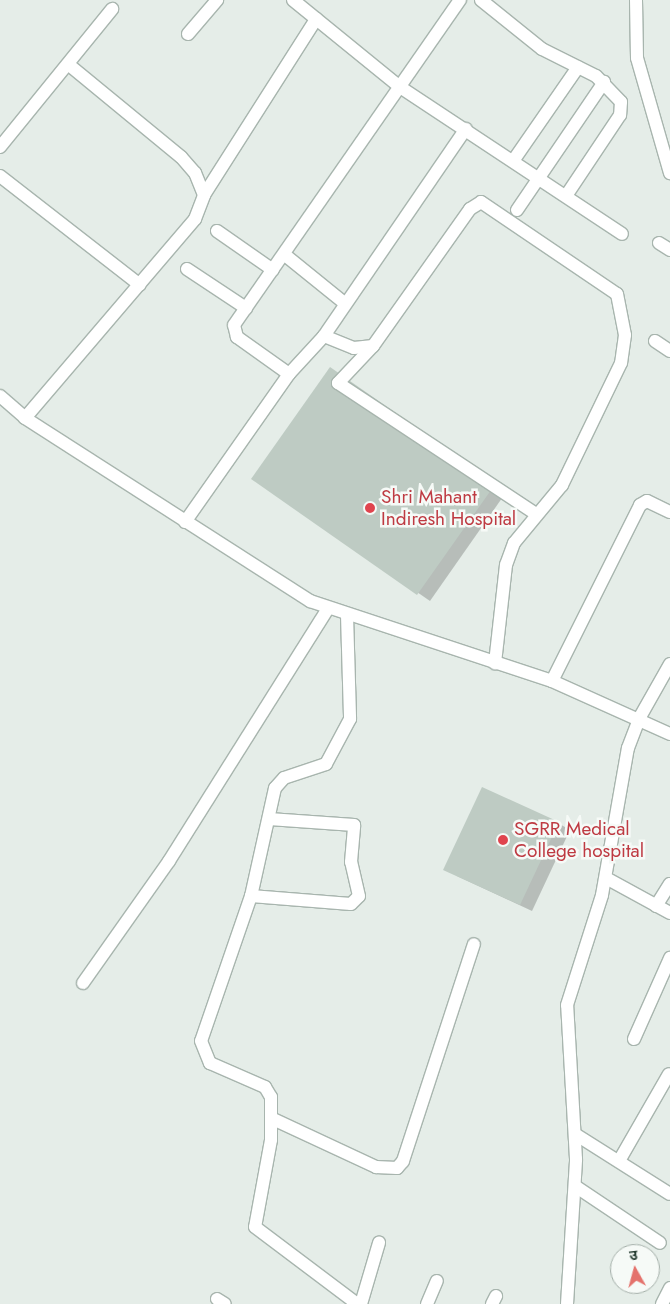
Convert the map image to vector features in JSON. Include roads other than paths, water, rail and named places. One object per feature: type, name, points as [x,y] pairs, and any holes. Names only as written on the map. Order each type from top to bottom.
[{"type":"street","points":[[188,34],[217,0]]},
{"type":"street","points":[[293,0],[400,87],[622,234]]},
{"type":"street","points":[[289,374],[237,336],[234,325],[460,0]]},
{"type":"street","points":[[481,0],[542,49],[604,82],[621,102],[620,115],[566,196]]},
{"type":"street","points":[[636,0],[637,58],[670,173]]},
{"type":"street","points":[[0,147],[69,65],[112,8]]},
{"type":"street","points":[[25,418],[196,219],[204,195],[316,19]]},
{"type":"street","points":[[69,65],[181,157],[195,173],[204,195]]},
{"type":"street","points":[[513,161],[578,67]]},
{"type":"street","points":[[517,210],[604,82]]},
{"type":"street","points":[[185,522],[289,374],[324,336],[343,302],[466,129]]},
{"type":"street","points":[[0,176],[140,285]]},
{"type":"street","points":[[495,663],[509,554],[536,514],[570,472],[621,363],[624,318],[617,294],[481,202],[470,209],[372,346],[338,383],[536,514]]},
{"type":"street","points":[[217,231],[273,270]]},
{"type":"street","points":[[659,243],[670,250]]},
{"type":"street","points":[[284,255],[343,302]]},
{"type":"street","points":[[187,269],[246,308]]},
{"type":"street","points":[[324,336],[354,348],[372,346]]},
{"type":"street","points":[[656,341],[670,351]]},
{"type":"street","points":[[0,396],[25,418],[185,522],[328,609],[549,680],[640,717],[670,734]]},
{"type":"street","points":[[549,680],[640,505],[647,500],[670,512]]},
{"type":"street","points":[[83,983],[169,861],[328,609]]},
{"type":"street","points":[[346,615],[350,719],[326,764],[278,781],[251,896],[202,1034],[202,1049],[210,1063],[265,1087],[271,1097],[273,1115],[255,1228],[357,1304]]},
{"type":"street","points":[[567,1304],[575,1186],[575,1134],[567,1005],[606,878],[625,764],[640,717],[670,664]]},
{"type":"street","points":[[251,896],[351,904],[359,896],[350,862],[354,825],[269,818]]},
{"type":"street","points":[[606,878],[670,913]]},
{"type":"street","points":[[656,906],[670,884]]},
{"type":"street","points":[[273,1115],[376,1167],[397,1168],[404,1161],[474,944]]},
{"type":"street","points":[[634,1039],[670,958]]},
{"type":"street","points":[[619,1161],[669,1074]]},
{"type":"street","points":[[575,1134],[670,1194]]},
{"type":"street","points":[[575,1186],[660,1242]]},
{"type":"street","points":[[361,1304],[379,1243]]},
{"type":"street","points":[[427,1304],[437,1281]]},
{"type":"street","points":[[662,1304],[670,1288]]},
{"type":"place","name":"Shri Mahant Indiresh Hospital","points":[[370,508]]},
{"type":"place","name":"SGRR Medical College hospital","points":[[503,840]]}]
